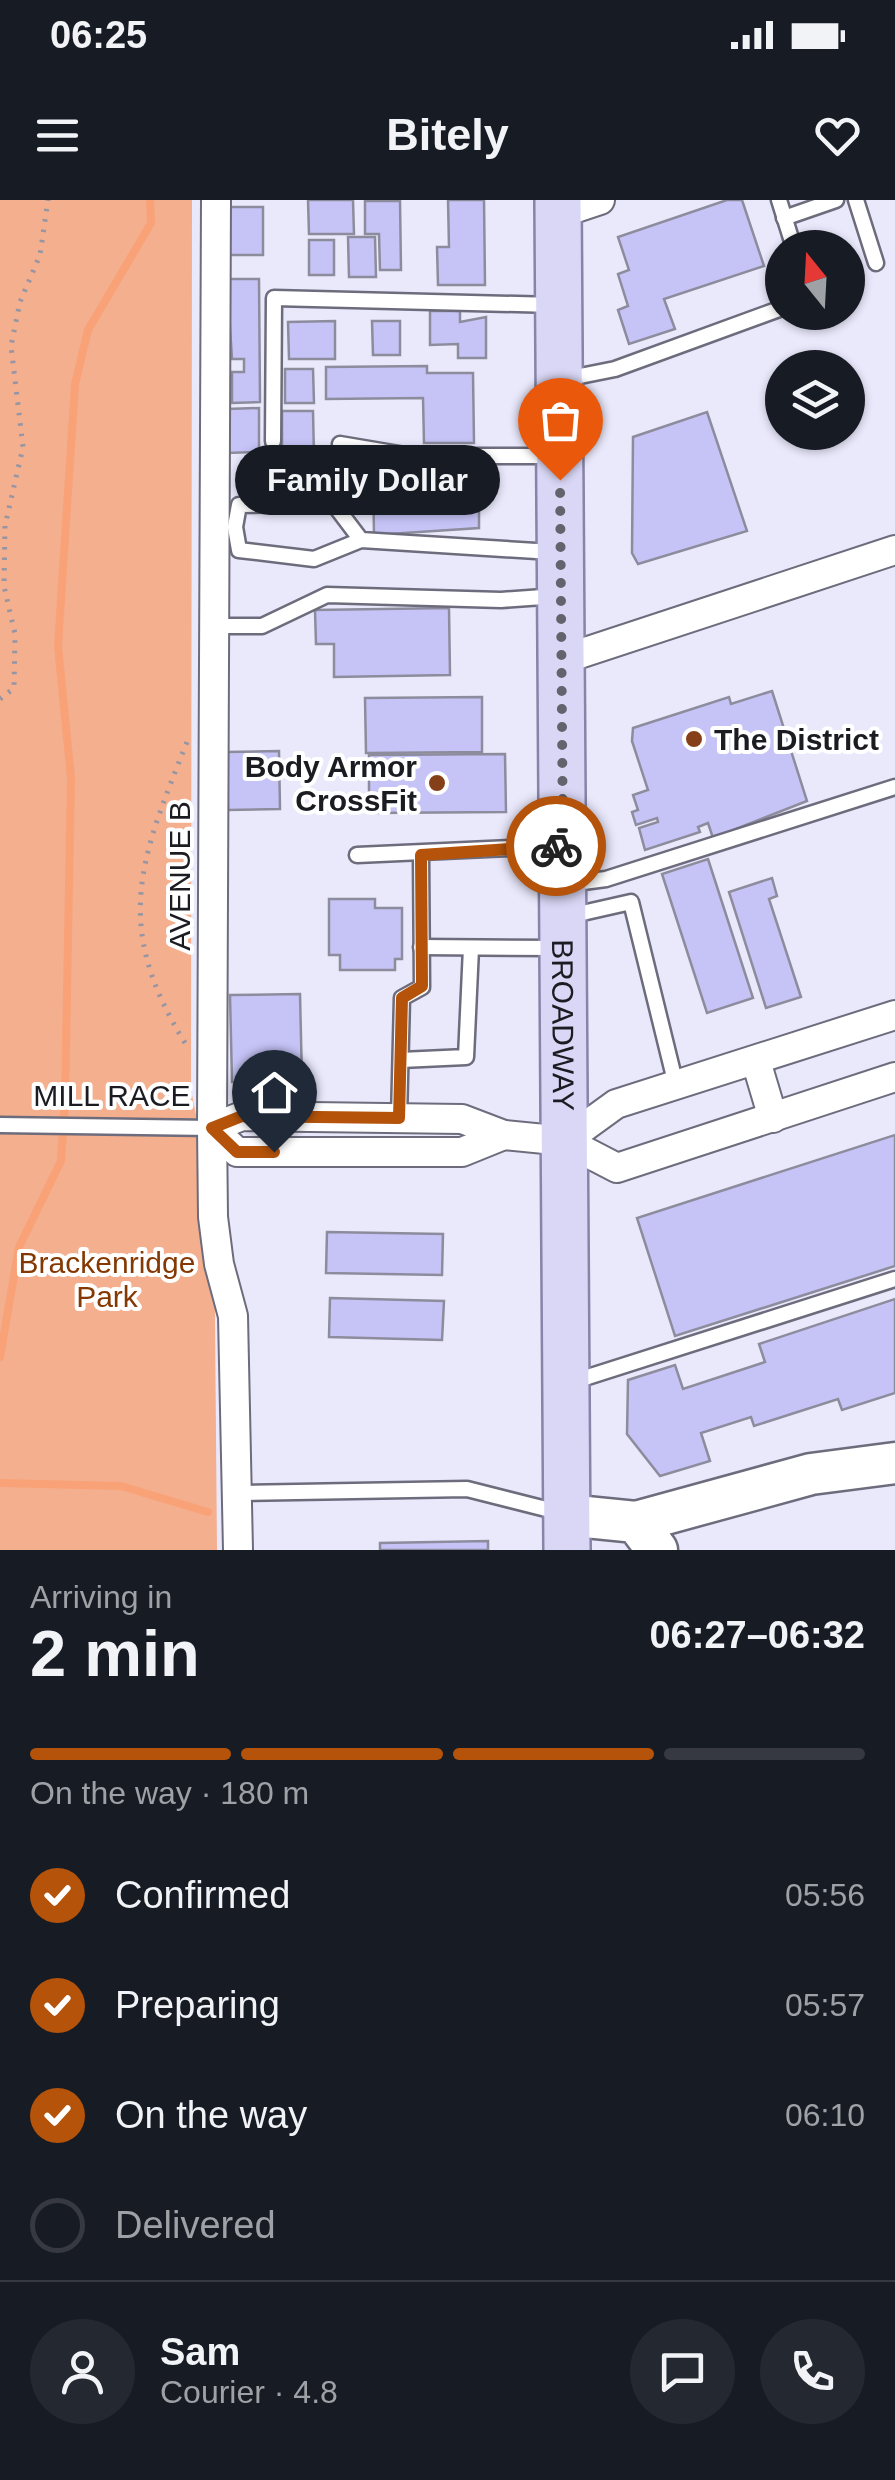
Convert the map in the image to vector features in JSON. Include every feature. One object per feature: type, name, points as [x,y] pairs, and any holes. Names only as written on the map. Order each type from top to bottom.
[{"type":"main road","name":"BROADWAY","points":[[567,1532],[559,305],[572,204]]},
{"type":"street","name":"AVENUE B","points":[[216,200],[224,527],[213,626],[213,1217],[222,1277],[234,1316],[238,1550]]},
{"type":"street","points":[[564,658],[895,550]]},
{"type":"street","points":[[895,1015],[616,1104],[565,1141],[616,1168],[895,1078]]},
{"type":"street","points":[[756,1061],[772,1118]]},
{"type":"street","name":"MILL RACE","points":[[504,1135],[462,1152],[237,1152],[212,1128],[242,1116],[462,1119],[504,1135],[565,1141]]},
{"type":"street","points":[[567,1532],[647,1536],[810,1474],[895,1463]]},
{"type":"lane","points":[[778,200],[788,230]]},
{"type":"lane","points":[[784,218],[836,200]]},
{"type":"lane","points":[[856,200],[876,263]]},
{"type":"lane","points":[[273,441],[274,298],[559,305]]},
{"type":"lane","points":[[560,380],[615,369],[765,314]]},
{"type":"lane","points":[[340,444],[411,456],[560,456]]},
{"type":"lane","points":[[361,540],[333,504],[239,504],[224,527],[239,550],[314,559],[361,540],[562,574]]},
{"type":"lane","points":[[213,626],[262,626],[327,595],[501,600],[562,574]]},
{"type":"lane","points":[[421,947],[471,948],[606,879],[895,787]]},
{"type":"lane","points":[[357,855],[421,855],[516,845],[563,899],[632,902],[676,1086]]},
{"type":"lane","points":[[399,1118],[402,998],[422,986],[421,855]]},
{"type":"lane","points":[[401,1060],[466,1058],[471,948]]},
{"type":"lane","name":"MILL RACE","points":[[6,1126],[212,1128]]},
{"type":"lane","points":[[566,1383],[895,1279]]},
{"type":"lane","points":[[237,1493],[466,1489],[567,1532]]},
{"type":"path","points":[[0,699],[14,688],[15,634],[4,586],[5,526],[23,447],[11,346],[20,302],[40,254],[48,200]]},
{"type":"path","points":[[188,1046],[150,975],[139,914],[154,818],[189,738]]},
{"type":"green space","name":"Brackenridge Park","points":[[0,200],[192,200],[191,1090],[214,1205],[217,1550],[0,1550]]},
{"type":"building","points":[[308,200],[353,200],[354,234],[309,234]]},
{"type":"building","points":[[448,200],[484,200],[485,285],[438,285],[437,247],[449,247]]},
{"type":"building","points":[[727,200],[742,200],[764,266],[664,299],[675,329],[629,344],[618,310],[628,306],[618,274],[629,270],[618,237]]},
{"type":"building","points":[[365,201],[400,201],[401,270],[380,270],[379,234],[365,234]]},
{"type":"building","points":[[225,207],[263,207],[263,255],[226,255]]},
{"type":"building","points":[[348,237],[375,237],[376,277],[349,277]]},
{"type":"building","points":[[309,240],[334,240],[334,275],[309,275]]},
{"type":"building","points":[[227,279],[259,279],[260,402],[232,403],[232,372],[244,372],[244,359],[232,359]]},
{"type":"building","points":[[430,311],[460,311],[460,322],[486,317],[486,358],[458,358],[458,344],[430,345]]},
{"type":"building","points":[[335,321],[335,359],[289,359],[288,322]]},
{"type":"building","points":[[372,321],[400,321],[400,355],[373,355]]},
{"type":"building","points":[[427,366],[427,373],[473,373],[474,443],[424,443],[423,398],[326,399],[326,367]]},
{"type":"building","points":[[285,369],[313,369],[314,403],[285,403]]},
{"type":"building","points":[[259,408],[259,452],[227,453],[227,409]]},
{"type":"building","points":[[282,411],[313,411],[314,457],[282,458]]},
{"type":"building","points":[[707,412],[747,531],[638,564],[632,553],[633,437]]},
{"type":"building","points":[[479,474],[479,528],[374,535],[373,475]]},
{"type":"building","points":[[449,608],[450,675],[334,677],[334,644],[316,644],[315,610]]},
{"type":"building","points":[[772,691],[807,801],[713,838],[708,823],[698,827],[700,832],[645,850],[639,828],[658,822],[657,818],[636,825],[632,812],[638,810],[633,795],[648,790],[632,741],[633,728],[729,697],[731,704]]},
{"type":"building","points":[[482,697],[482,752],[366,753],[365,698]]},
{"type":"building","points":[[279,751],[280,809],[228,810],[227,752]]},
{"type":"building","name":"Body Armor CrossFit","points":[[505,754],[506,812],[369,813],[369,755]]},
{"type":"building","points":[[708,859],[753,998],[707,1013],[662,874]]},
{"type":"building","points":[[772,878],[777,896],[769,899],[801,997],[766,1008],[729,892]]},
{"type":"building","points":[[329,899],[375,899],[375,908],[402,908],[402,959],[395,959],[395,970],[340,970],[340,955],[329,955]]},
{"type":"building","points":[[300,994],[302,1080],[232,1082],[230,995]]},
{"type":"building","points":[[895,1135],[895,1266],[675,1336],[637,1218]]},
{"type":"building","points":[[327,1232],[443,1234],[442,1275],[326,1273]]},
{"type":"building","points":[[330,1298],[444,1301],[442,1340],[329,1337]]},
{"type":"building","points":[[895,1299],[895,1393],[842,1410],[838,1399],[754,1426],[751,1417],[701,1433],[710,1461],[660,1476],[627,1434],[628,1380],[675,1365],[683,1389],[765,1362],[759,1344]]},
{"type":"building","points":[[488,1541],[488,1550],[380,1550],[380,1543]]},
{"type":"waterway","points":[[0,1357],[19,1247],[61,1161],[71,778],[58,646],[75,384],[88,330],[151,223],[150,200]]},
{"type":"waterway","points":[[0,1483],[121,1486],[208,1512]]},
{"type":"way so far","points":[[556,846],[563,846],[560,480]]},
{"type":"place","name":"Family Dollar","points":[[560,480]]},
{"type":"place","name":"The District","points":[[694,739]]},
{"type":"place","name":"Body Armor CrossFit","points":[[437,783]]},
{"type":"route","points":[[274,1152],[237,1152],[212,1128],[242,1116],[399,1118],[402,998],[422,986],[421,855],[516,845],[556,846]]}]
